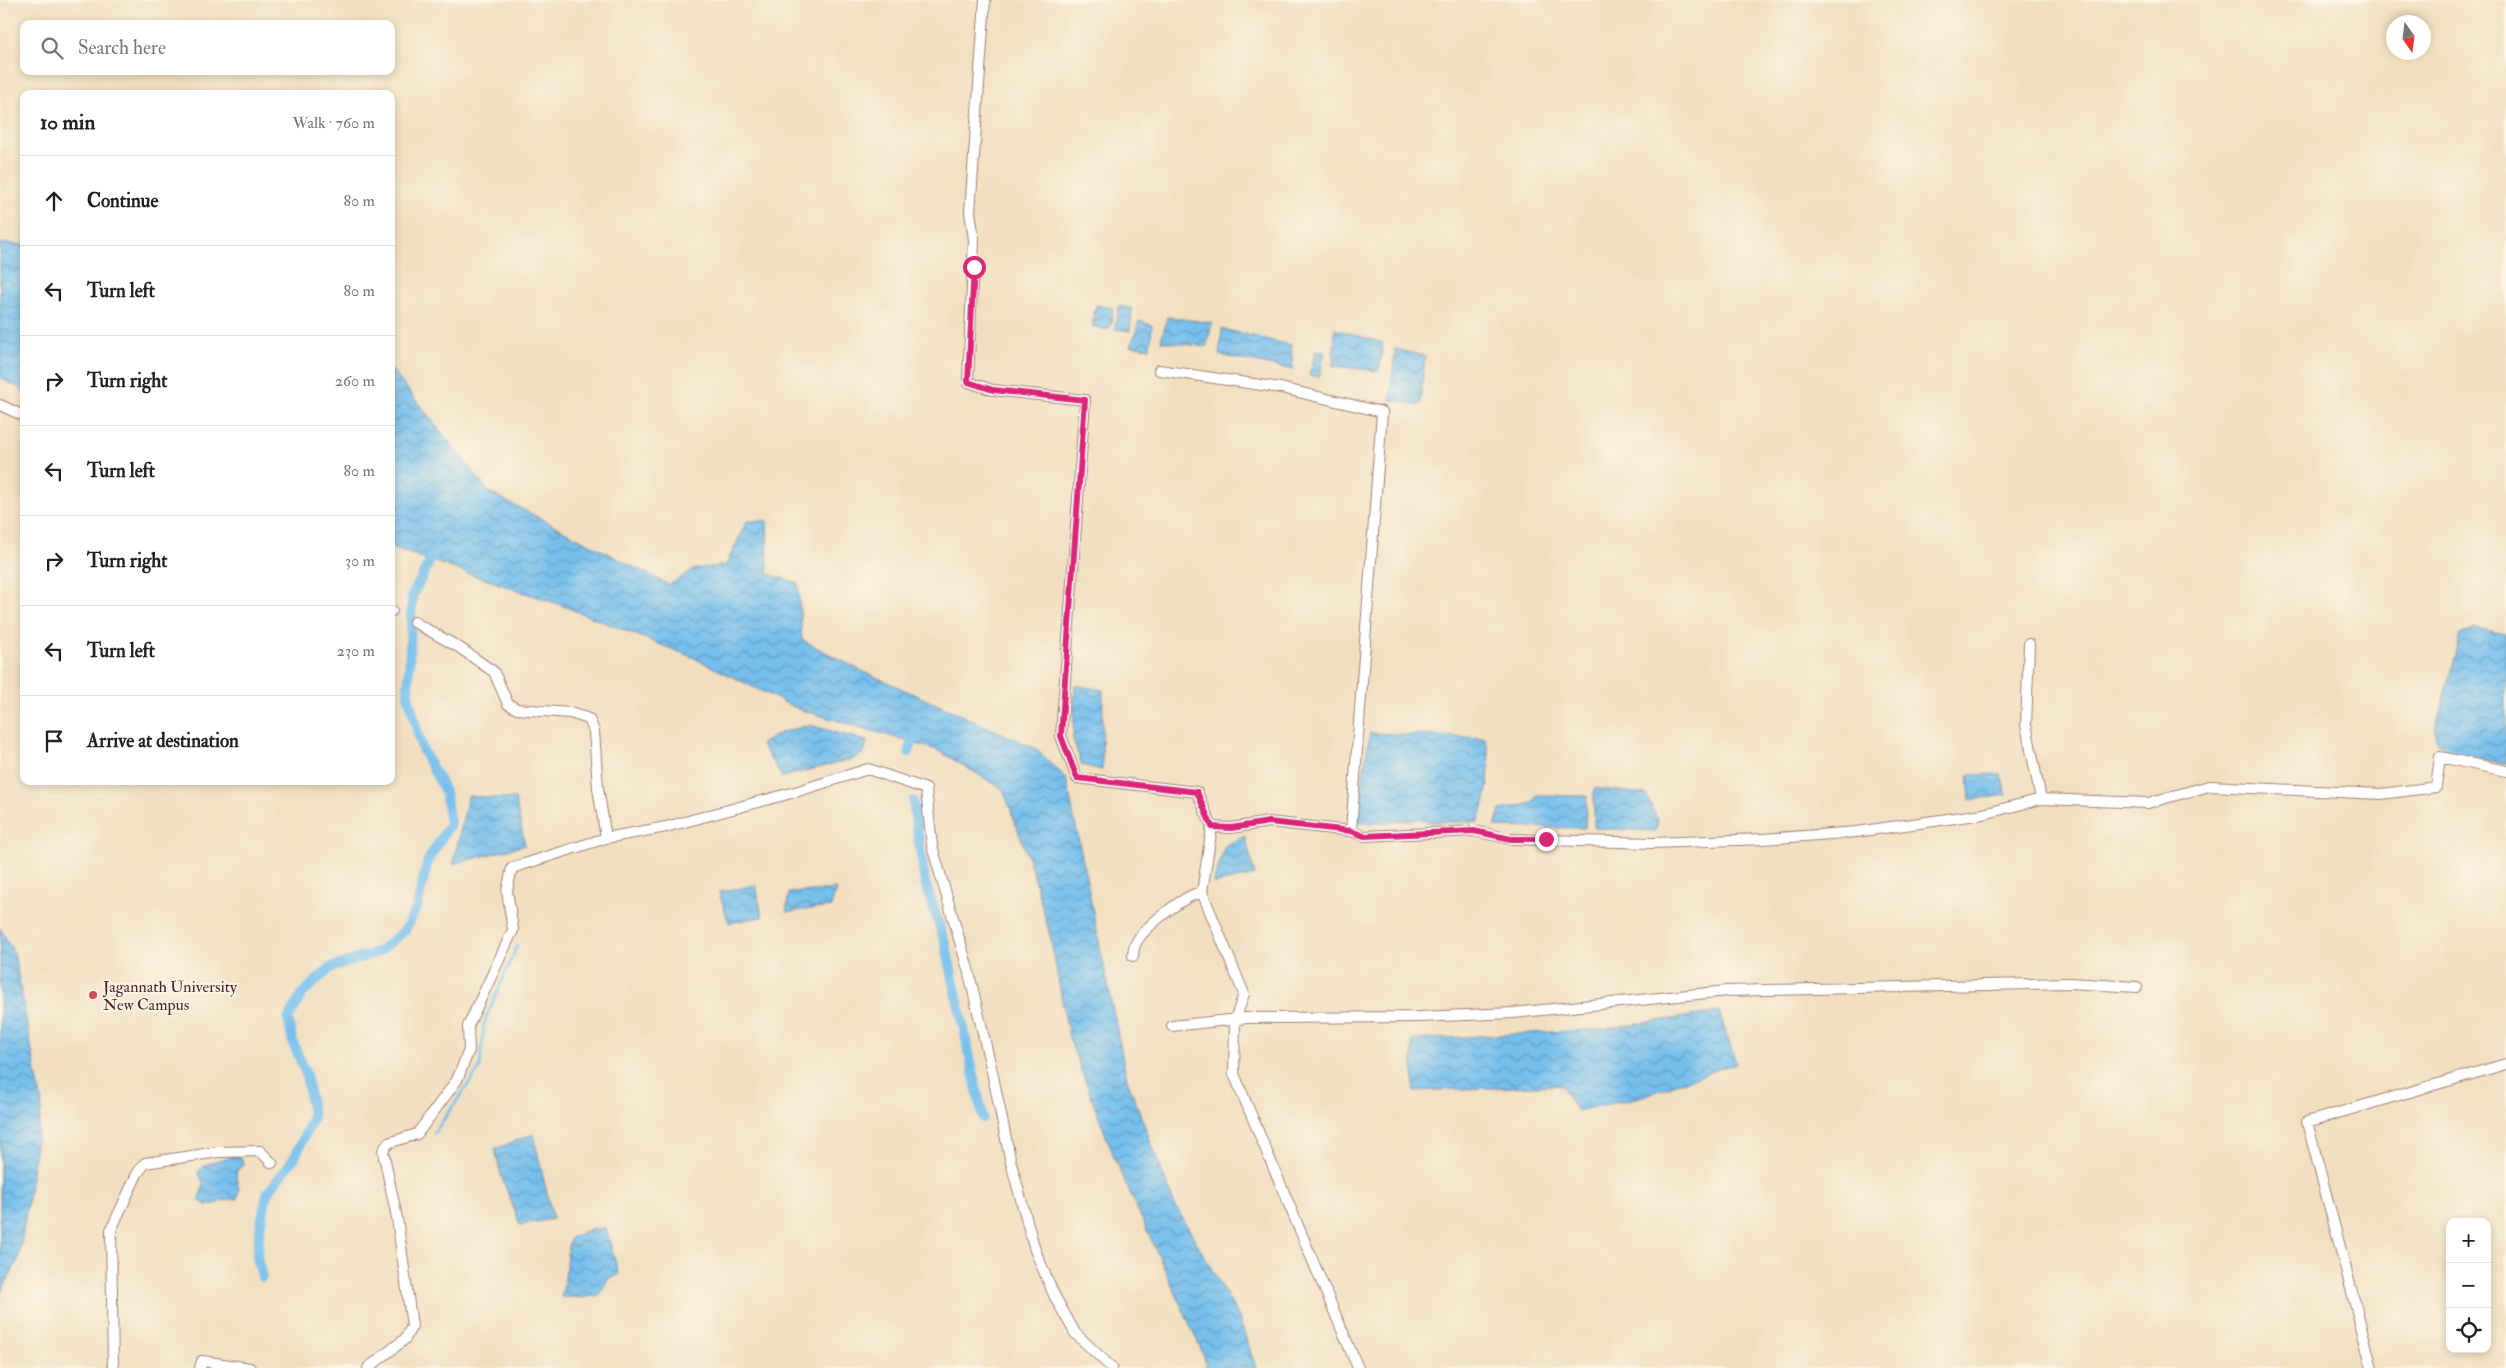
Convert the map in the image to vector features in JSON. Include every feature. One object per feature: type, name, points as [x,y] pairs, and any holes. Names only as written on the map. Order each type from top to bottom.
[{"type":"street","points":[[985,0],[970,212],[974,239],[968,382],[993,390],[1085,400],[1061,736],[1077,778],[1197,792],[1212,827],[1202,892],[1244,994],[1235,1020],[1234,1074],[1358,1368]]},
{"type":"street","points":[[1159,370],[1281,388],[1382,412],[1351,831]]},
{"type":"street","points":[[0,405],[20,414]]},
{"type":"street","points":[[414,622],[460,648],[494,672],[508,704],[517,710],[570,713],[589,719],[594,731],[598,788],[606,838]]},
{"type":"street","points":[[2028,644],[2026,725],[2041,799]]},
{"type":"street","points":[[1212,827],[1231,828],[1269,822],[1351,831],[1364,836],[1474,831],[1511,839],[1653,843],[1764,839],[1856,832],[1983,814],[2041,799],[2148,803],[2209,786],[2381,794],[2436,787],[2440,757],[2506,771]]},
{"type":"street","points":[[368,1368],[405,1339],[412,1326],[398,1218],[383,1151],[388,1143],[417,1134],[457,1080],[469,1050],[468,1026],[513,930],[506,891],[512,868],[606,838],[666,827],[795,792],[868,769],[926,789],[932,846],[968,969],[994,1076],[1010,1163],[1035,1250],[1054,1295],[1075,1333],[1112,1368]]},
{"type":"street","points":[[1133,956],[1135,944],[1156,921],[1194,893],[1202,892]]},
{"type":"street","points":[[1172,1026],[1215,1020],[1419,1017],[1513,1013],[1727,991],[2069,983],[2136,987]]},
{"type":"street","points":[[2372,1368],[2307,1122],[2506,1064]]},
{"type":"street","points":[[113,1368],[111,1230],[137,1174],[145,1163],[218,1152],[260,1151],[272,1164]]},
{"type":"street","points":[[200,1368],[202,1361],[250,1368]]},
{"type":"water","points":[[0,243],[20,245],[20,389],[0,378]]},
{"type":"water","points":[[1096,305],[1113,308],[1112,321],[1108,330],[1092,326]]},
{"type":"water","points":[[1119,306],[1132,309],[1130,331],[1115,329]]},
{"type":"water","points":[[1167,317],[1212,323],[1206,347],[1161,341]]},
{"type":"water","points":[[1139,321],[1152,325],[1150,348],[1131,346]]},
{"type":"water","points":[[1222,329],[1291,345],[1293,370],[1219,355]]},
{"type":"water","points":[[1335,329],[1383,343],[1379,371],[1333,366]]},
{"type":"water","points":[[1395,349],[1425,356],[1420,405],[1390,400]]},
{"type":"water","points":[[1316,350],[1325,352],[1319,377],[1309,376]]},
{"type":"water","points":[[395,374],[489,492],[669,585],[694,569],[726,565],[747,521],[767,521],[768,574],[798,583],[802,640],[862,671],[1037,749],[1066,778],[1127,1079],[1174,1203],[1238,1315],[1256,1368],[1206,1368],[1204,1356],[1116,1162],[1069,1038],[1050,935],[1029,860],[1003,789],[937,750],[798,709],[692,657],[558,604],[395,548]]},
{"type":"water","points":[[2475,628],[2506,634],[2506,765],[2446,750],[2440,745],[2436,737],[2436,727],[2460,635]]},
{"type":"water","points":[[1075,685],[1103,690],[1102,770],[1082,765],[1073,740]]},
{"type":"water","points":[[810,725],[867,741],[864,753],[853,759],[782,777],[761,744],[782,732]]},
{"type":"water","points":[[1370,733],[1485,738],[1489,769],[1487,791],[1478,822],[1428,822],[1421,818],[1386,823],[1360,823],[1356,818]]},
{"type":"water","points":[[2001,774],[2007,795],[1970,800],[1968,775]]},
{"type":"water","points":[[1594,788],[1646,794],[1658,821],[1655,831],[1594,828]]},
{"type":"water","points":[[1537,795],[1587,796],[1585,828],[1495,827],[1500,810],[1533,803]]},
{"type":"water","points":[[468,796],[515,799],[525,845],[453,864]]},
{"type":"water","points":[[1245,836],[1255,875],[1213,884],[1225,846]]},
{"type":"water","points":[[756,885],[762,917],[729,923],[719,892]]},
{"type":"water","points":[[836,889],[831,907],[786,912],[789,893]]},
{"type":"water","points":[[0,928],[14,953],[42,1105],[19,1258],[0,1294]]},
{"type":"water","points":[[1719,1012],[1736,1063],[1640,1097],[1577,1111],[1561,1085],[1414,1091],[1412,1040],[1603,1029]]},
{"type":"water","points":[[533,1134],[553,1219],[520,1225],[501,1175],[495,1149]]},
{"type":"water","points":[[233,1155],[241,1158],[244,1165],[237,1170],[236,1176],[239,1189],[237,1199],[226,1200],[208,1206],[198,1200],[204,1185],[198,1172],[205,1165]]},
{"type":"water","points":[[592,1228],[606,1228],[619,1275],[609,1278],[599,1295],[582,1298],[561,1297],[565,1283],[570,1238]]},
{"type":"waterway","points":[[262,1277],[257,1257],[260,1228],[267,1194],[295,1157],[313,1117],[306,1074],[293,1043],[288,1019],[302,994],[330,968],[380,951],[405,930],[417,907],[428,860],[450,824],[445,791],[422,749],[408,695],[412,596],[436,549]]},
{"type":"waterway","points":[[909,752],[915,731]]},
{"type":"waterway","points":[[913,801],[925,883],[946,946],[983,1118]]},
{"type":"waterway","points":[[434,1133],[480,1068],[484,1023],[517,946]]},
{"type":"place","name":"Jagannath University New Campus","points":[[93,995]]},
{"type":"route","points":[[974,267],[967,368],[968,382],[993,390],[1085,400],[1061,736],[1077,778],[1197,792],[1212,827],[1231,828],[1269,822],[1351,831],[1364,836],[1474,831],[1511,839],[1546,839]]}]
